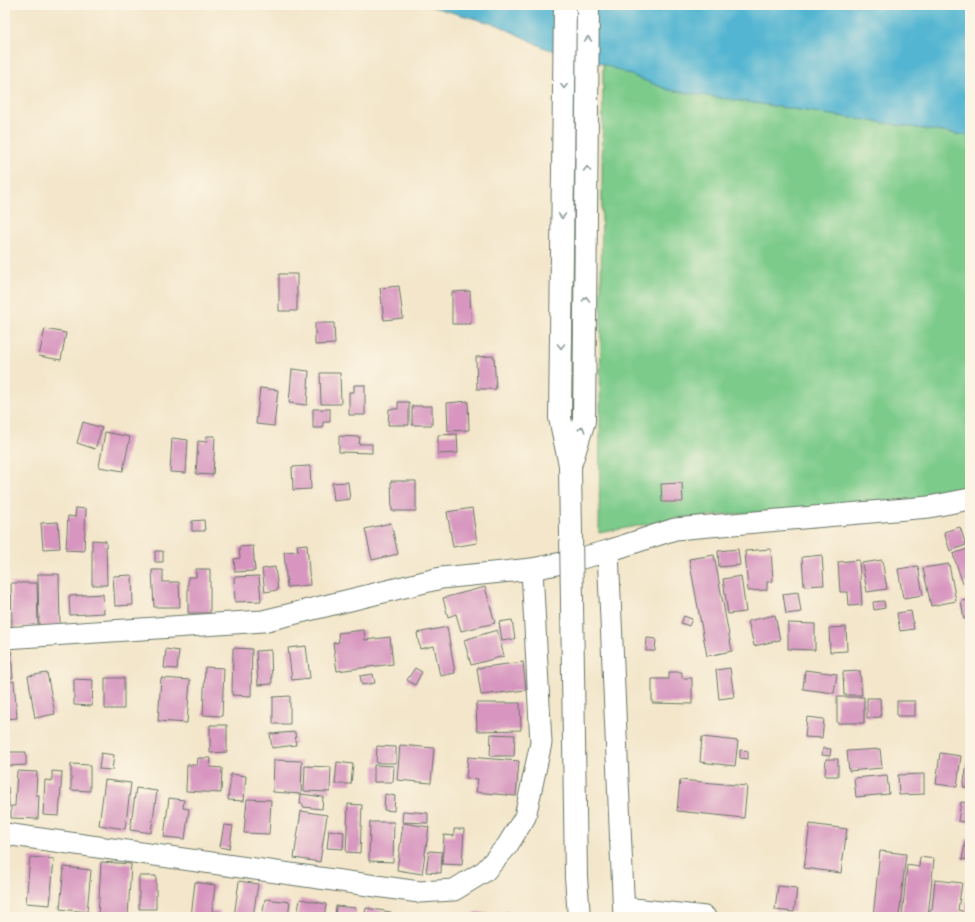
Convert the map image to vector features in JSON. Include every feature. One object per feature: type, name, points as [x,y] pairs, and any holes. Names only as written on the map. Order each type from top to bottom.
[{"type":"main road","points":[[565,5],[560,418],[570,466],[576,877],[579,917]]},
{"type":"main road","points":[[570,466],[584,421],[588,5]]},
{"type":"street","points":[[5,638],[262,621],[441,578],[532,569],[567,562],[608,551],[675,529],[929,507],[970,499]]},
{"type":"street","points":[[608,551],[624,913],[705,917]]},
{"type":"street","points":[[5,834],[419,892],[454,890],[485,870],[507,846],[525,816],[541,744],[532,569]]},
{"type":"green space","points":[[603,64],[669,90],[970,136],[970,489],[929,498],[675,519],[599,533]]},
{"type":"water","points":[[425,5],[970,5],[970,136],[669,90],[603,64],[545,48],[498,25]]},
{"type":"building","points":[[279,274],[297,274],[297,311],[279,311]]},
{"type":"building","points":[[399,286],[403,318],[384,320],[380,288]]},
{"type":"building","points":[[470,291],[471,324],[452,324],[452,292]]},
{"type":"building","points":[[315,323],[334,323],[335,344],[315,345]]},
{"type":"building","points":[[45,329],[66,333],[61,360],[39,356]]},
{"type":"building","points":[[494,356],[496,389],[477,389],[476,357]]},
{"type":"building","points":[[292,369],[309,371],[307,405],[289,403]]},
{"type":"building","points":[[320,373],[340,373],[341,404],[321,404]]},
{"type":"building","points":[[354,385],[365,385],[365,415],[349,415],[349,392],[354,392]]},
{"type":"building","points":[[260,388],[278,390],[274,426],[256,424]]},
{"type":"building","points":[[468,401],[469,430],[448,431],[447,403]]},
{"type":"building","points":[[398,402],[409,402],[409,425],[388,425],[389,409],[398,409]]},
{"type":"building","points":[[412,406],[432,406],[432,425],[412,425]]},
{"type":"building","points":[[313,409],[330,409],[330,422],[323,422],[323,428],[313,428]]},
{"type":"building","points":[[83,422],[102,428],[95,449],[77,443]]},
{"type":"building","points":[[105,432],[130,437],[123,471],[99,467]]},
{"type":"building","points":[[457,434],[458,453],[438,454],[438,435]]},
{"type":"building","points":[[207,436],[215,436],[213,475],[196,474],[198,441],[206,442]]},
{"type":"building","points":[[339,436],[360,437],[359,444],[372,444],[372,453],[339,452]]},
{"type":"building","points":[[172,438],[188,440],[186,473],[170,472]]},
{"type":"building","points":[[310,466],[311,489],[293,490],[292,467]]},
{"type":"building","points":[[391,481],[416,481],[416,511],[392,511]]},
{"type":"building","points":[[348,482],[350,499],[334,501],[332,483]]},
{"type":"building","points":[[682,483],[683,502],[662,502],[661,484]]},
{"type":"building","points":[[76,508],[86,509],[84,551],[66,550],[68,516],[75,517]]},
{"type":"building","points":[[472,508],[477,543],[453,547],[447,512]]},
{"type":"building","points":[[204,520],[205,531],[192,531],[192,521]]},
{"type":"building","points":[[58,522],[60,548],[43,549],[41,523]]},
{"type":"building","points":[[391,523],[398,554],[372,560],[365,529]]},
{"type":"building","points":[[960,527],[966,545],[950,551],[944,532]]},
{"type":"building","points":[[92,540],[106,541],[107,585],[92,585]]},
{"type":"building","points":[[307,544],[310,585],[287,587],[284,552],[298,551],[297,545]]},
{"type":"building","points":[[253,546],[255,571],[235,572],[234,559],[240,558],[239,547]]},
{"type":"building","points":[[738,549],[740,565],[719,567],[718,551]]},
{"type":"building","points":[[771,549],[773,581],[767,582],[767,590],[748,591],[745,551]]},
{"type":"building","points":[[967,549],[970,560],[970,581],[963,584],[953,554]]},
{"type":"building","points":[[155,551],[163,551],[163,562],[155,562]]},
{"type":"building","points":[[714,555],[732,651],[707,656],[689,559]]},
{"type":"building","points":[[822,555],[824,585],[804,586],[802,557]]},
{"type":"building","points":[[859,560],[862,605],[849,606],[848,592],[840,592],[838,562]]},
{"type":"building","points":[[882,560],[887,589],[867,592],[862,563]]},
{"type":"building","points":[[949,564],[956,601],[931,606],[923,568]]},
{"type":"building","points":[[918,566],[923,595],[903,598],[898,569]]},
{"type":"building","points":[[275,567],[278,590],[265,592],[262,569]]},
{"type":"building","points":[[196,569],[210,569],[210,613],[188,613],[188,577],[196,577]]},
{"type":"building","points":[[152,570],[163,570],[163,582],[179,582],[180,607],[154,607]]},
{"type":"building","points":[[38,574],[59,574],[60,627],[39,627]]},
{"type":"building","points":[[132,575],[133,605],[115,606],[113,576]]},
{"type":"building","points":[[259,576],[261,601],[235,602],[234,577]]},
{"type":"building","points":[[741,576],[746,612],[728,614],[723,579]]},
{"type":"building","points":[[11,583],[37,583],[38,627],[12,627]]},
{"type":"building","points":[[485,587],[495,623],[461,631],[456,614],[448,617],[443,598]]},
{"type":"building","points":[[798,592],[801,612],[786,614],[783,594]]},
{"type":"building","points":[[103,594],[104,613],[70,615],[69,596]]},
{"type":"building","points":[[5,595],[9,595],[8,627],[5,627]]},
{"type":"building","points":[[970,600],[970,618],[964,619],[961,601]]},
{"type":"building","points":[[884,601],[885,608],[874,610],[873,602]]},
{"type":"building","points":[[911,611],[914,629],[900,631],[897,613]]},
{"type":"building","points":[[775,615],[780,640],[754,646],[748,621]]},
{"type":"building","points":[[684,616],[692,619],[689,626],[681,623]]},
{"type":"building","points":[[512,620],[515,639],[502,641],[499,622]]},
{"type":"building","points":[[788,623],[815,624],[815,650],[788,649]]},
{"type":"building","points":[[966,623],[970,623],[970,640],[968,640]]},
{"type":"building","points":[[447,627],[455,673],[440,676],[434,646],[420,649],[417,633]]},
{"type":"building","points":[[846,627],[847,651],[830,652],[829,628]]},
{"type":"building","points":[[364,630],[365,640],[390,637],[393,664],[337,671],[333,643],[339,642],[338,633]]},
{"type":"building","points":[[497,630],[504,656],[471,665],[464,640]]},
{"type":"building","points":[[647,638],[656,639],[655,651],[646,651]]},
{"type":"building","points":[[306,646],[310,678],[292,680],[288,648]]},
{"type":"building","points":[[233,648],[252,649],[251,696],[232,695]]},
{"type":"building","points":[[166,649],[179,651],[177,669],[164,668]]},
{"type":"building","points":[[271,650],[272,684],[258,685],[256,651]]},
{"type":"building","points":[[11,651],[13,678],[5,679],[5,652]]},
{"type":"building","points":[[523,662],[526,690],[481,695],[477,668]]},
{"type":"building","points":[[205,667],[224,668],[222,716],[203,715]]},
{"type":"building","points":[[415,668],[422,672],[415,685],[407,680]]},
{"type":"building","points":[[730,668],[734,697],[719,699],[716,670]]},
{"type":"building","points":[[805,670],[837,674],[834,693],[803,689]]},
{"type":"building","points":[[860,671],[862,695],[844,695],[843,672]]},
{"type":"building","points":[[669,672],[682,672],[682,678],[692,678],[692,704],[652,703],[652,679],[669,679]]},
{"type":"building","points":[[47,673],[55,714],[35,718],[28,676]]},
{"type":"building","points":[[373,674],[375,683],[362,685],[360,676]]},
{"type":"building","points":[[105,678],[124,678],[124,709],[105,709]]},
{"type":"building","points":[[161,678],[190,680],[187,723],[158,721]]},
{"type":"building","points":[[74,679],[93,680],[92,706],[74,705]]},
{"type":"building","points":[[14,681],[17,718],[5,719],[5,682]]},
{"type":"building","points":[[290,696],[290,724],[273,724],[273,697]]},
{"type":"building","points":[[837,697],[864,697],[864,723],[837,723]]},
{"type":"building","points":[[867,698],[880,698],[881,717],[867,718]]},
{"type":"building","points":[[897,701],[915,701],[915,716],[897,716]]},
{"type":"building","points":[[476,703],[520,703],[521,730],[477,731]]},
{"type":"building","points":[[807,717],[824,719],[822,738],[805,737]]},
{"type":"building","points":[[210,725],[227,725],[227,752],[210,753]]},
{"type":"building","points":[[295,732],[296,745],[272,748],[270,734]]},
{"type":"building","points":[[491,734],[515,735],[514,756],[490,756]]},
{"type":"building","points":[[702,737],[738,741],[735,766],[700,762]]},
{"type":"building","points":[[400,745],[434,748],[431,783],[397,780]]},
{"type":"building","points":[[377,746],[396,747],[396,763],[376,763]]},
{"type":"building","points":[[823,748],[831,749],[830,756],[822,755]]},
{"type":"building","points":[[880,749],[882,768],[849,771],[847,751]]},
{"type":"building","points":[[740,750],[748,751],[748,759],[740,758]]},
{"type":"building","points":[[8,752],[26,752],[26,765],[8,766]]},
{"type":"building","points":[[101,753],[114,755],[112,770],[99,769]]},
{"type":"building","points":[[940,753],[961,756],[957,787],[936,784]]},
{"type":"building","points":[[468,757],[519,761],[516,796],[476,792],[478,779],[466,778]]},
{"type":"building","points":[[198,758],[211,758],[210,767],[222,768],[221,793],[186,791],[187,765],[197,765]]},
{"type":"building","points":[[826,759],[838,759],[838,776],[825,776]]},
{"type":"building","points":[[968,759],[970,759],[970,788],[963,787]]},
{"type":"building","points":[[274,760],[302,761],[301,794],[273,792]]},
{"type":"building","points":[[337,762],[353,764],[351,784],[335,784]]},
{"type":"building","points":[[71,764],[90,765],[90,791],[71,790]]},
{"type":"building","points":[[374,765],[394,766],[393,782],[374,782]]},
{"type":"building","points":[[305,766],[331,767],[330,792],[304,791]]},
{"type":"building","points":[[17,771],[37,772],[36,795],[39,795],[38,819],[11,818],[11,806],[15,806]]},
{"type":"building","points":[[52,771],[62,772],[59,816],[43,815],[45,780],[52,781]]},
{"type":"building","points":[[231,774],[246,776],[244,801],[228,800]]},
{"type":"building","points":[[924,774],[924,794],[899,795],[898,775]]},
{"type":"building","points":[[887,775],[889,794],[856,797],[854,778]]},
{"type":"building","points":[[105,780],[131,783],[125,829],[99,825]]},
{"type":"building","points":[[680,780],[747,786],[744,818],[677,811]]},
{"type":"building","points":[[8,787],[9,807],[5,807],[5,788]]},
{"type":"building","points":[[136,788],[157,791],[151,833],[130,830]]},
{"type":"building","points":[[301,794],[323,797],[322,809],[303,807],[303,804],[300,804]]},
{"type":"building","points":[[385,794],[395,796],[394,811],[384,810]]},
{"type":"building","points":[[169,798],[184,800],[183,808],[189,809],[185,839],[164,837]]},
{"type":"building","points":[[247,799],[271,800],[269,834],[244,833]]},
{"type":"building","points":[[961,802],[970,803],[970,823],[958,821]]},
{"type":"building","points":[[348,804],[362,805],[360,853],[346,852]]},
{"type":"building","points":[[301,811],[327,815],[320,862],[294,858]]},
{"type":"building","points":[[403,811],[428,813],[428,823],[402,822]]},
{"type":"building","points":[[370,822],[394,822],[393,862],[369,861]]},
{"type":"building","points":[[403,823],[429,827],[422,874],[397,870]]},
{"type":"building","points":[[810,824],[847,829],[841,873],[804,868]]},
{"type":"building","points":[[224,825],[233,826],[229,849],[220,847]]},
{"type":"building","points":[[454,829],[464,829],[462,865],[442,864],[444,835],[454,836]]},
{"type":"building","points":[[329,830],[344,832],[343,849],[327,848]]},
{"type":"building","points":[[966,839],[970,840],[970,860],[962,859]]},
{"type":"building","points":[[429,851],[442,852],[441,873],[426,872]]},
{"type":"building","points":[[880,851],[906,854],[899,917],[873,917]]},
{"type":"building","points":[[30,857],[54,859],[50,905],[26,903]]},
{"type":"building","points":[[920,857],[934,859],[928,917],[902,917],[907,865],[919,867]]},
{"type":"building","points":[[101,862],[131,864],[128,917],[98,917]]},
{"type":"building","points":[[64,867],[91,870],[87,912],[60,909]]},
{"type":"building","points":[[139,876],[156,876],[156,909],[139,909]]},
{"type":"building","points":[[935,880],[962,883],[958,910],[962,911],[961,917],[929,917],[930,910],[932,910]]},
{"type":"building","points":[[239,881],[258,884],[253,917],[234,917]]},
{"type":"building","points":[[195,882],[215,885],[212,911],[220,912],[220,917],[191,917]]},
{"type":"building","points":[[968,885],[970,885],[970,917],[965,917]]},
{"type":"building","points":[[778,886],[797,888],[794,912],[775,910]]},
{"type":"building","points":[[265,899],[290,902],[288,917],[262,917]]},
{"type":"building","points":[[300,899],[326,904],[324,917],[297,917]]},
{"type":"building","points":[[336,906],[356,908],[355,917],[335,917]]},
{"type":"building","points":[[366,908],[391,912],[390,917],[364,917]]},
{"type":"building","points":[[474,912],[485,913],[484,917],[474,917]]},
{"type":"building","points":[[488,914],[497,915],[497,917],[487,917]]},
{"type":"building","points":[[506,914],[516,915],[516,917],[506,917]]}]
